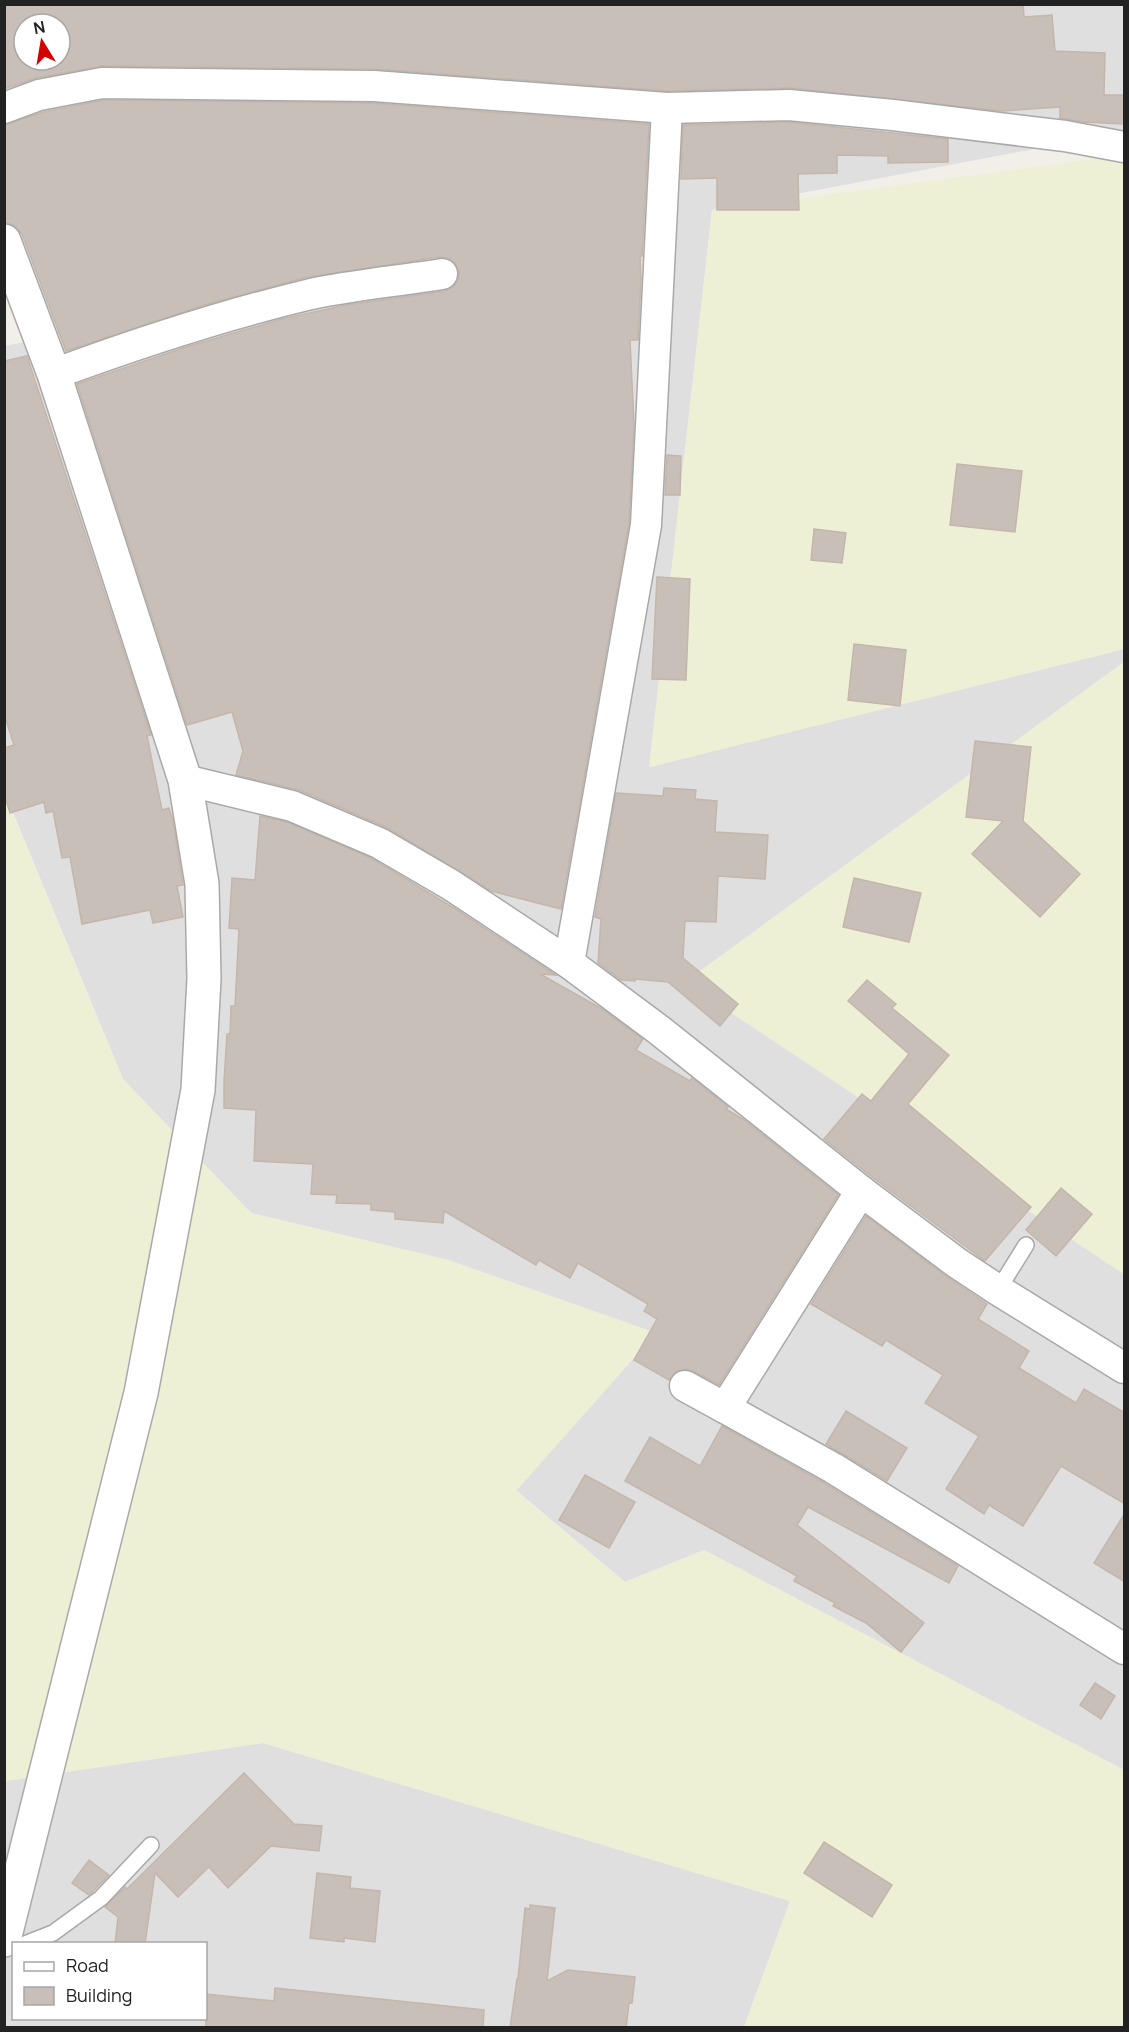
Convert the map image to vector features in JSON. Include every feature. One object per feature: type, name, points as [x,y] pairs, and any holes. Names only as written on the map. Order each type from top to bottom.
[{"type":"street","points":[[4,108],[39,95],[102,82],[374,86],[667,108],[789,105],[996,128],[1125,147]]},
{"type":"street","points":[[569,963],[646,525],[667,108]]},
{"type":"street","points":[[4,241],[54,374],[185,780],[202,884],[204,979],[198,1090],[141,1394],[4,1940]]},
{"type":"street","points":[[54,374],[137,343],[226,316],[313,294],[442,274]]},
{"type":"street","points":[[185,780],[292,806],[379,843],[451,885],[569,963],[659,1030],[861,1191],[998,1290],[1125,1368]]},
{"type":"street","points":[[725,1408],[861,1191]]},
{"type":"street","points":[[685,1386],[833,1468],[1125,1649]]},
{"type":"lane","points":[[998,1290],[1026,1245]]},
{"type":"lane","points":[[30,1942],[53,1933],[101,1898],[151,1845]]},
{"type":"shaded area","points":[[4,5],[1124,5],[1124,132],[712,210],[650,767],[1124,649],[1124,662],[685,982],[1124,1274],[1124,1770],[704,1550],[625,1582],[516,1490],[656,1333],[448,1260],[251,1213],[123,1079],[5,793],[5,346],[58,335],[5,216]]},
{"type":"shaded area","points":[[263,1743],[790,1901],[744,2027],[5,2027],[4,1781]]},
{"type":"green space","points":[[1124,155],[1124,649],[649,767],[712,210]]},
{"type":"green space","points":[[1124,662],[1124,1274],[685,982]]},
{"type":"green space","points":[[4,793],[123,1079],[251,1213],[448,1260],[656,1333],[516,1491],[625,1582],[704,1550],[1124,1770],[1124,2027],[744,2027],[790,1901],[263,1743],[5,1781]]},
{"type":"building","points":[[4,4],[1023,4],[1024,17],[1052,15],[1055,51],[1105,53],[1104,95],[1125,95],[1125,124],[1083,122],[1060,118],[1060,107],[1002,111],[791,88],[667,91],[374,69],[102,66],[72,71],[72,12],[12,12],[12,72],[69,72],[36,78],[4,89]]},
{"type":"building","points":[[104,100],[373,103],[649,124],[642,256],[640,256],[638,340],[630,340],[634,426],[629,523],[561,909],[491,891],[386,827],[299,790],[236,775],[243,751],[232,712],[187,725],[77,384],[186,347],[282,319],[346,305],[445,291],[453,287],[458,280],[459,272],[455,263],[448,258],[439,257],[308,277],[208,304],[66,351],[22,234],[15,226],[6,223],[4,218],[4,125],[44,112]]},
{"type":"building","points":[[788,122],[948,139],[948,162],[888,163],[888,156],[837,155],[837,173],[798,174],[799,210],[717,210],[717,178],[681,179],[683,125]]},
{"type":"building","points":[[27,356],[151,735],[147,736],[162,810],[169,808],[173,821],[183,885],[177,886],[183,917],[153,923],[150,910],[82,924],[70,857],[62,858],[53,811],[46,813],[44,802],[10,813],[4,794],[4,748],[14,745],[4,714],[4,361]]},
{"type":"building","points":[[667,455],[681,456],[680,495],[665,495]]},
{"type":"building","points":[[957,464],[1022,471],[1015,532],[950,525]]},
{"type":"building","points":[[814,529],[846,533],[842,563],[811,560]]},
{"type":"building","points":[[657,577],[690,579],[686,680],[652,679]]},
{"type":"building","points":[[854,644],[906,650],[900,706],[848,700]]},
{"type":"building","points":[[975,741],[1031,747],[1023,821],[1080,874],[1040,917],[972,854],[1003,821],[966,817]]},
{"type":"building","points":[[664,788],[696,790],[695,799],[717,801],[715,832],[768,835],[765,879],[718,876],[716,922],[685,921],[683,958],[738,1004],[720,1026],[668,982],[621,980],[598,963],[601,919],[595,917],[616,793],[663,796]]},
{"type":"building","points":[[260,816],[287,822],[371,858],[454,908],[556,975],[540,974],[602,1009],[643,1039],[636,1050],[690,1081],[692,1078],[728,1107],[726,1109],[743,1119],[838,1195],[719,1385],[685,1369],[676,1372],[669,1380],[634,1360],[657,1319],[644,1311],[648,1304],[578,1263],[570,1278],[539,1260],[536,1265],[444,1211],[443,1223],[395,1219],[395,1212],[371,1210],[371,1204],[336,1203],[337,1195],[311,1194],[313,1164],[254,1161],[256,1110],[224,1108],[224,1082],[231,1006],[235,1006],[239,929],[229,928],[232,878],[255,880]]},
{"type":"building","points":[[854,878],[921,893],[909,942],[843,927]]},
{"type":"building","points":[[867,980],[896,1004],[892,1008],[949,1055],[908,1104],[1031,1207],[985,1261],[824,1139],[862,1094],[871,1101],[909,1054],[848,1001]]},
{"type":"building","points":[[1061,1188],[1092,1214],[1056,1256],[1026,1230]]},
{"type":"building","points":[[866,1216],[987,1304],[978,1319],[1029,1351],[1019,1368],[1076,1403],[1084,1389],[1125,1413],[1125,1504],[1061,1466],[1023,1526],[989,1505],[984,1514],[946,1489],[979,1436],[925,1403],[943,1375],[886,1340],[882,1346],[811,1304]]},
{"type":"building","points":[[846,1411],[907,1448],[887,1481],[826,1444]]},
{"type":"building","points":[[722,1426],[824,1483],[958,1566],[949,1583],[808,1507],[797,1525],[924,1623],[901,1652],[866,1623],[833,1606],[835,1603],[794,1581],[797,1576],[625,1481],[650,1437],[700,1466]]},
{"type":"building","points":[[585,1475],[635,1502],[609,1548],[559,1520]]},
{"type":"building","points":[[1125,1513],[1125,1582],[1094,1563]]},
{"type":"building","points":[[1095,1683],[1115,1696],[1101,1719],[1080,1705]]},
{"type":"building","points":[[244,1773],[294,1824],[322,1826],[319,1851],[271,1846],[228,1888],[209,1867],[178,1897],[155,1873],[145,1942],[115,1942],[118,1917],[105,1907],[125,1887],[127,1889]]},
{"type":"building","points":[[824,1842],[892,1885],[872,1917],[804,1873]]},
{"type":"building","points":[[89,1860],[109,1875],[89,1895],[72,1883]]},
{"type":"building","points":[[317,1873],[351,1877],[350,1888],[380,1891],[375,1942],[344,1938],[344,1942],[310,1938]]},
{"type":"building","points":[[530,1905],[555,1908],[547,1981],[568,1970],[635,1977],[626,2028],[510,2028],[518,1979],[525,1908],[530,1909]]},
{"type":"building","points":[[275,1988],[484,2010],[483,2028],[206,2028],[207,1994],[274,2001]]}]
